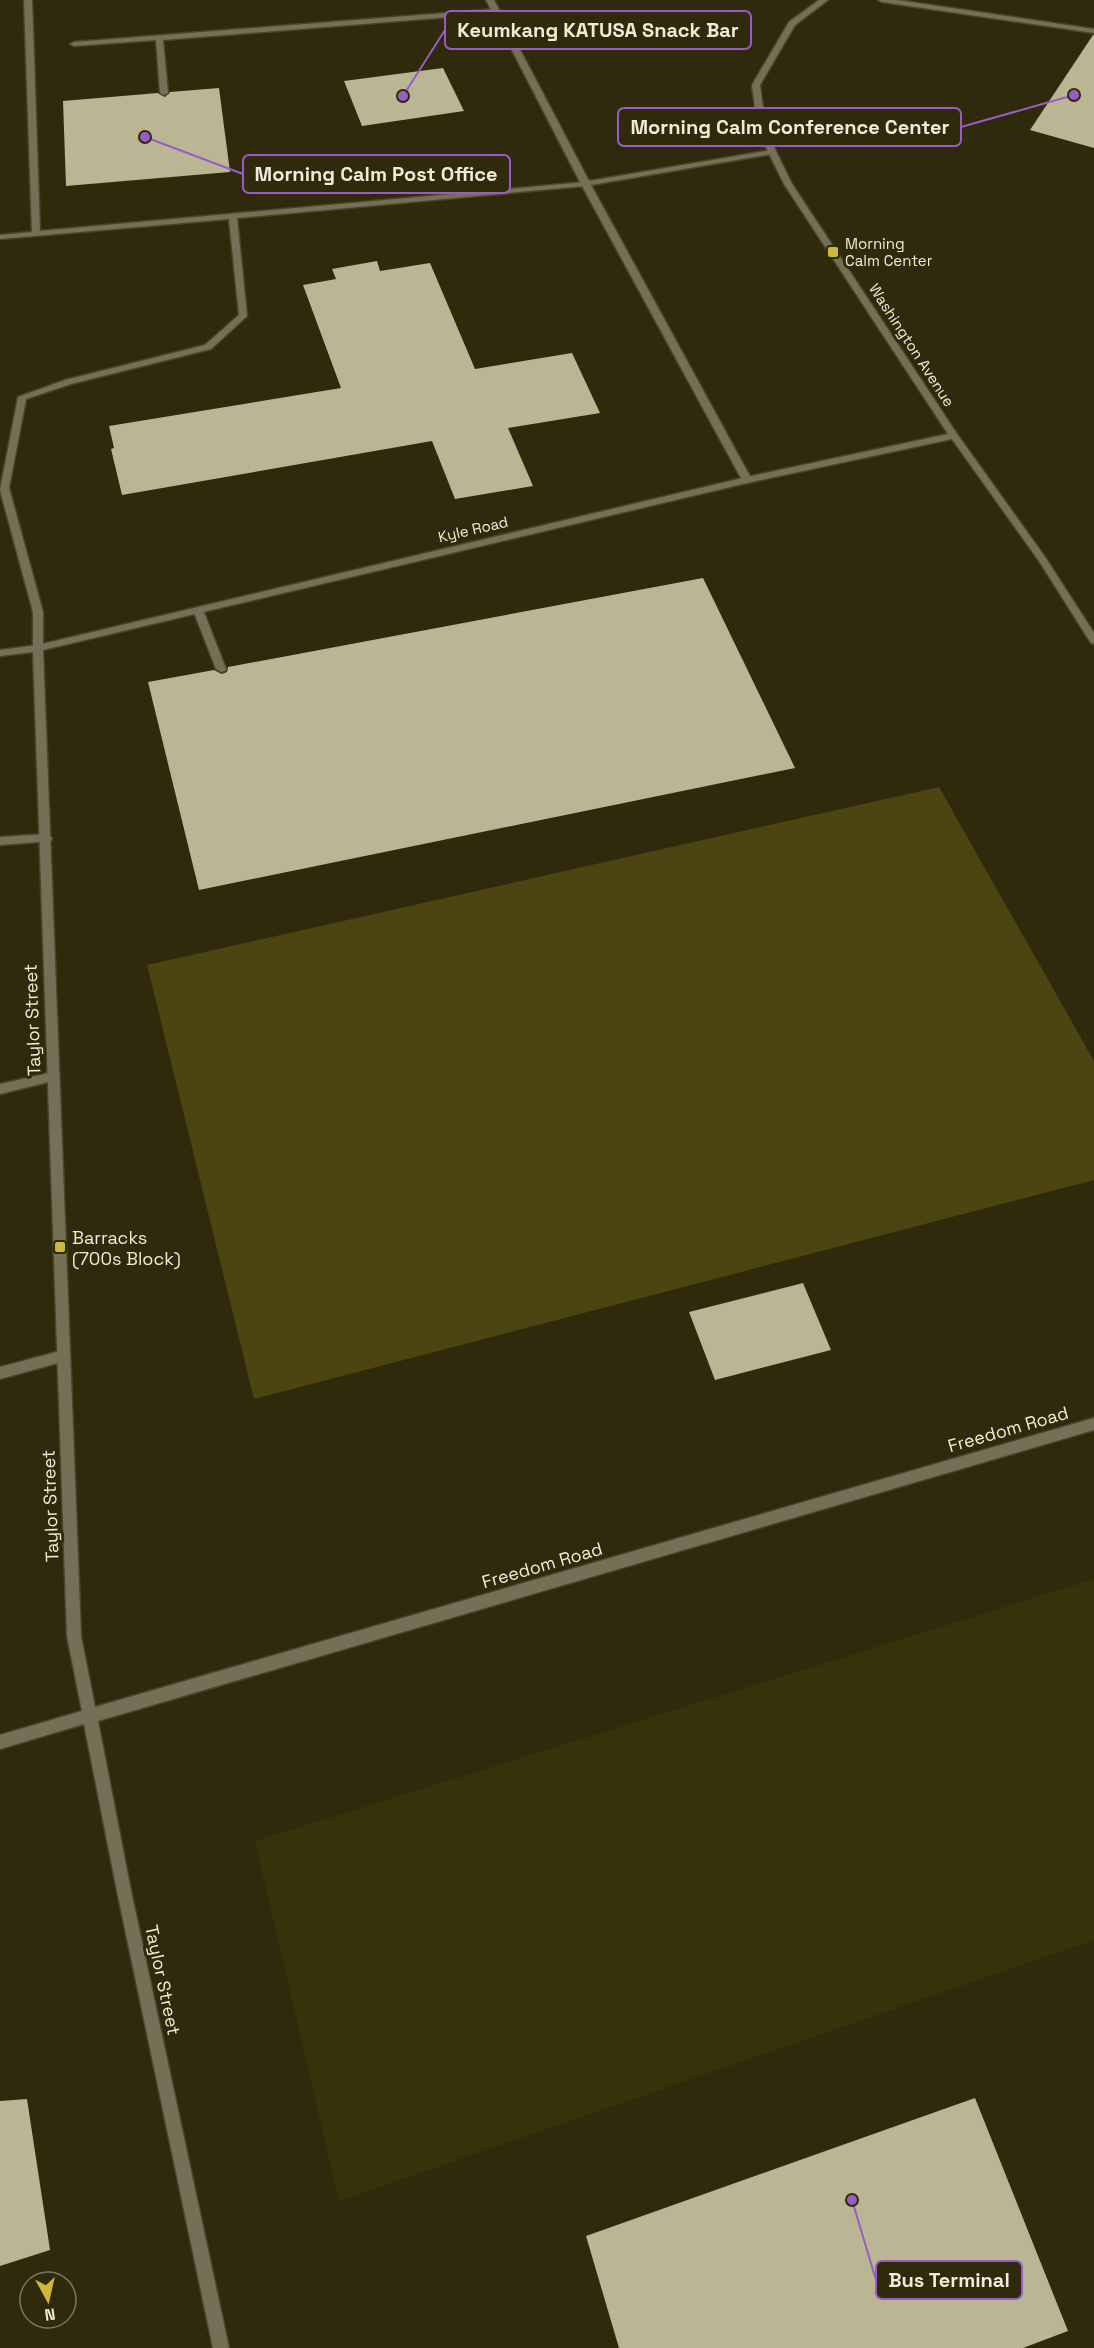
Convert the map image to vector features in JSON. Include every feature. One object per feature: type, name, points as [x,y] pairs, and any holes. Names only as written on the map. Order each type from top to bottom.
[{"type":"street","points":[[28,0],[36,234]]},
{"type":"street","points":[[490,0],[585,184],[747,480]]},
{"type":"street","name":"Washington Avenue","points":[[824,0],[792,24],[756,85],[762,131],[788,184],[954,436],[1042,560],[1094,641]]},
{"type":"street","points":[[882,0],[1094,31]]},
{"type":"street","points":[[74,44],[496,11]]},
{"type":"street","points":[[159,38],[164,93]]},
{"type":"street","points":[[0,237],[585,184],[772,152]]},
{"type":"street","points":[[2,488],[22,397],[68,382],[208,346],[243,316],[233,216]]},
{"type":"street","name":"Kyle Road","points":[[0,653],[38,648],[747,480],[954,436]]},
{"type":"street","name":"Taylor Street","points":[[2,488],[38,612],[74,1636],[127,1903],[221,2348]]},
{"type":"street","points":[[198,610],[221,669]]},
{"type":"street","points":[[0,842],[47,838]]},
{"type":"street","points":[[0,1089],[53,1077]]},
{"type":"street","points":[[0,1373],[64,1356]]},
{"type":"street","name":"Freedom Road","points":[[0,1742],[1094,1424]]},
{"type":"shaded area","points":[[939,787],[1094,1061],[1094,1180],[254,1399],[147,965]]},
{"type":"shaded area","points":[[1094,1579],[1094,1940],[339,2201],[255,1841]]},
{"type":"building","points":[[1093,35],[1094,148],[1030,130]]},
{"type":"building","points":[[443,68],[464,111],[362,126],[344,81]]},
{"type":"building","points":[[219,88],[230,172],[66,186],[63,101],[158,93],[165,97],[170,92]]},
{"type":"building","points":[[377,261],[380,271],[430,263],[475,369],[572,353],[600,413],[508,428],[533,486],[455,499],[432,441],[122,495],[111,449],[114,448],[109,426],[341,388],[303,285],[336,279],[332,269]]},
{"type":"building","points":[[703,578],[795,768],[199,890],[148,682],[214,670],[222,674],[227,672],[228,667]]},
{"type":"building","points":[[803,1283],[831,1350],[715,1380],[689,1312]]},
{"type":"building","points":[[975,2098],[1068,2331],[1023,2348],[619,2348],[586,2236]]},
{"type":"building","points":[[27,2099],[50,2250],[0,2266],[0,2101]]},
{"type":"place","name":"Morning Calm Conference Center","points":[[1074,95]]},
{"type":"place","name":"Keumkang KATUSA Snack Bar","points":[[403,96]]},
{"type":"place","name":"Morning Calm Post Office","points":[[145,137]]},
{"type":"place","name":"Morning Calm Center","points":[[833,252]]},
{"type":"place","name":"Barracks (700s Block)","points":[[60,1247]]},
{"type":"place","name":"Bus Terminal","points":[[852,2200]]}]
